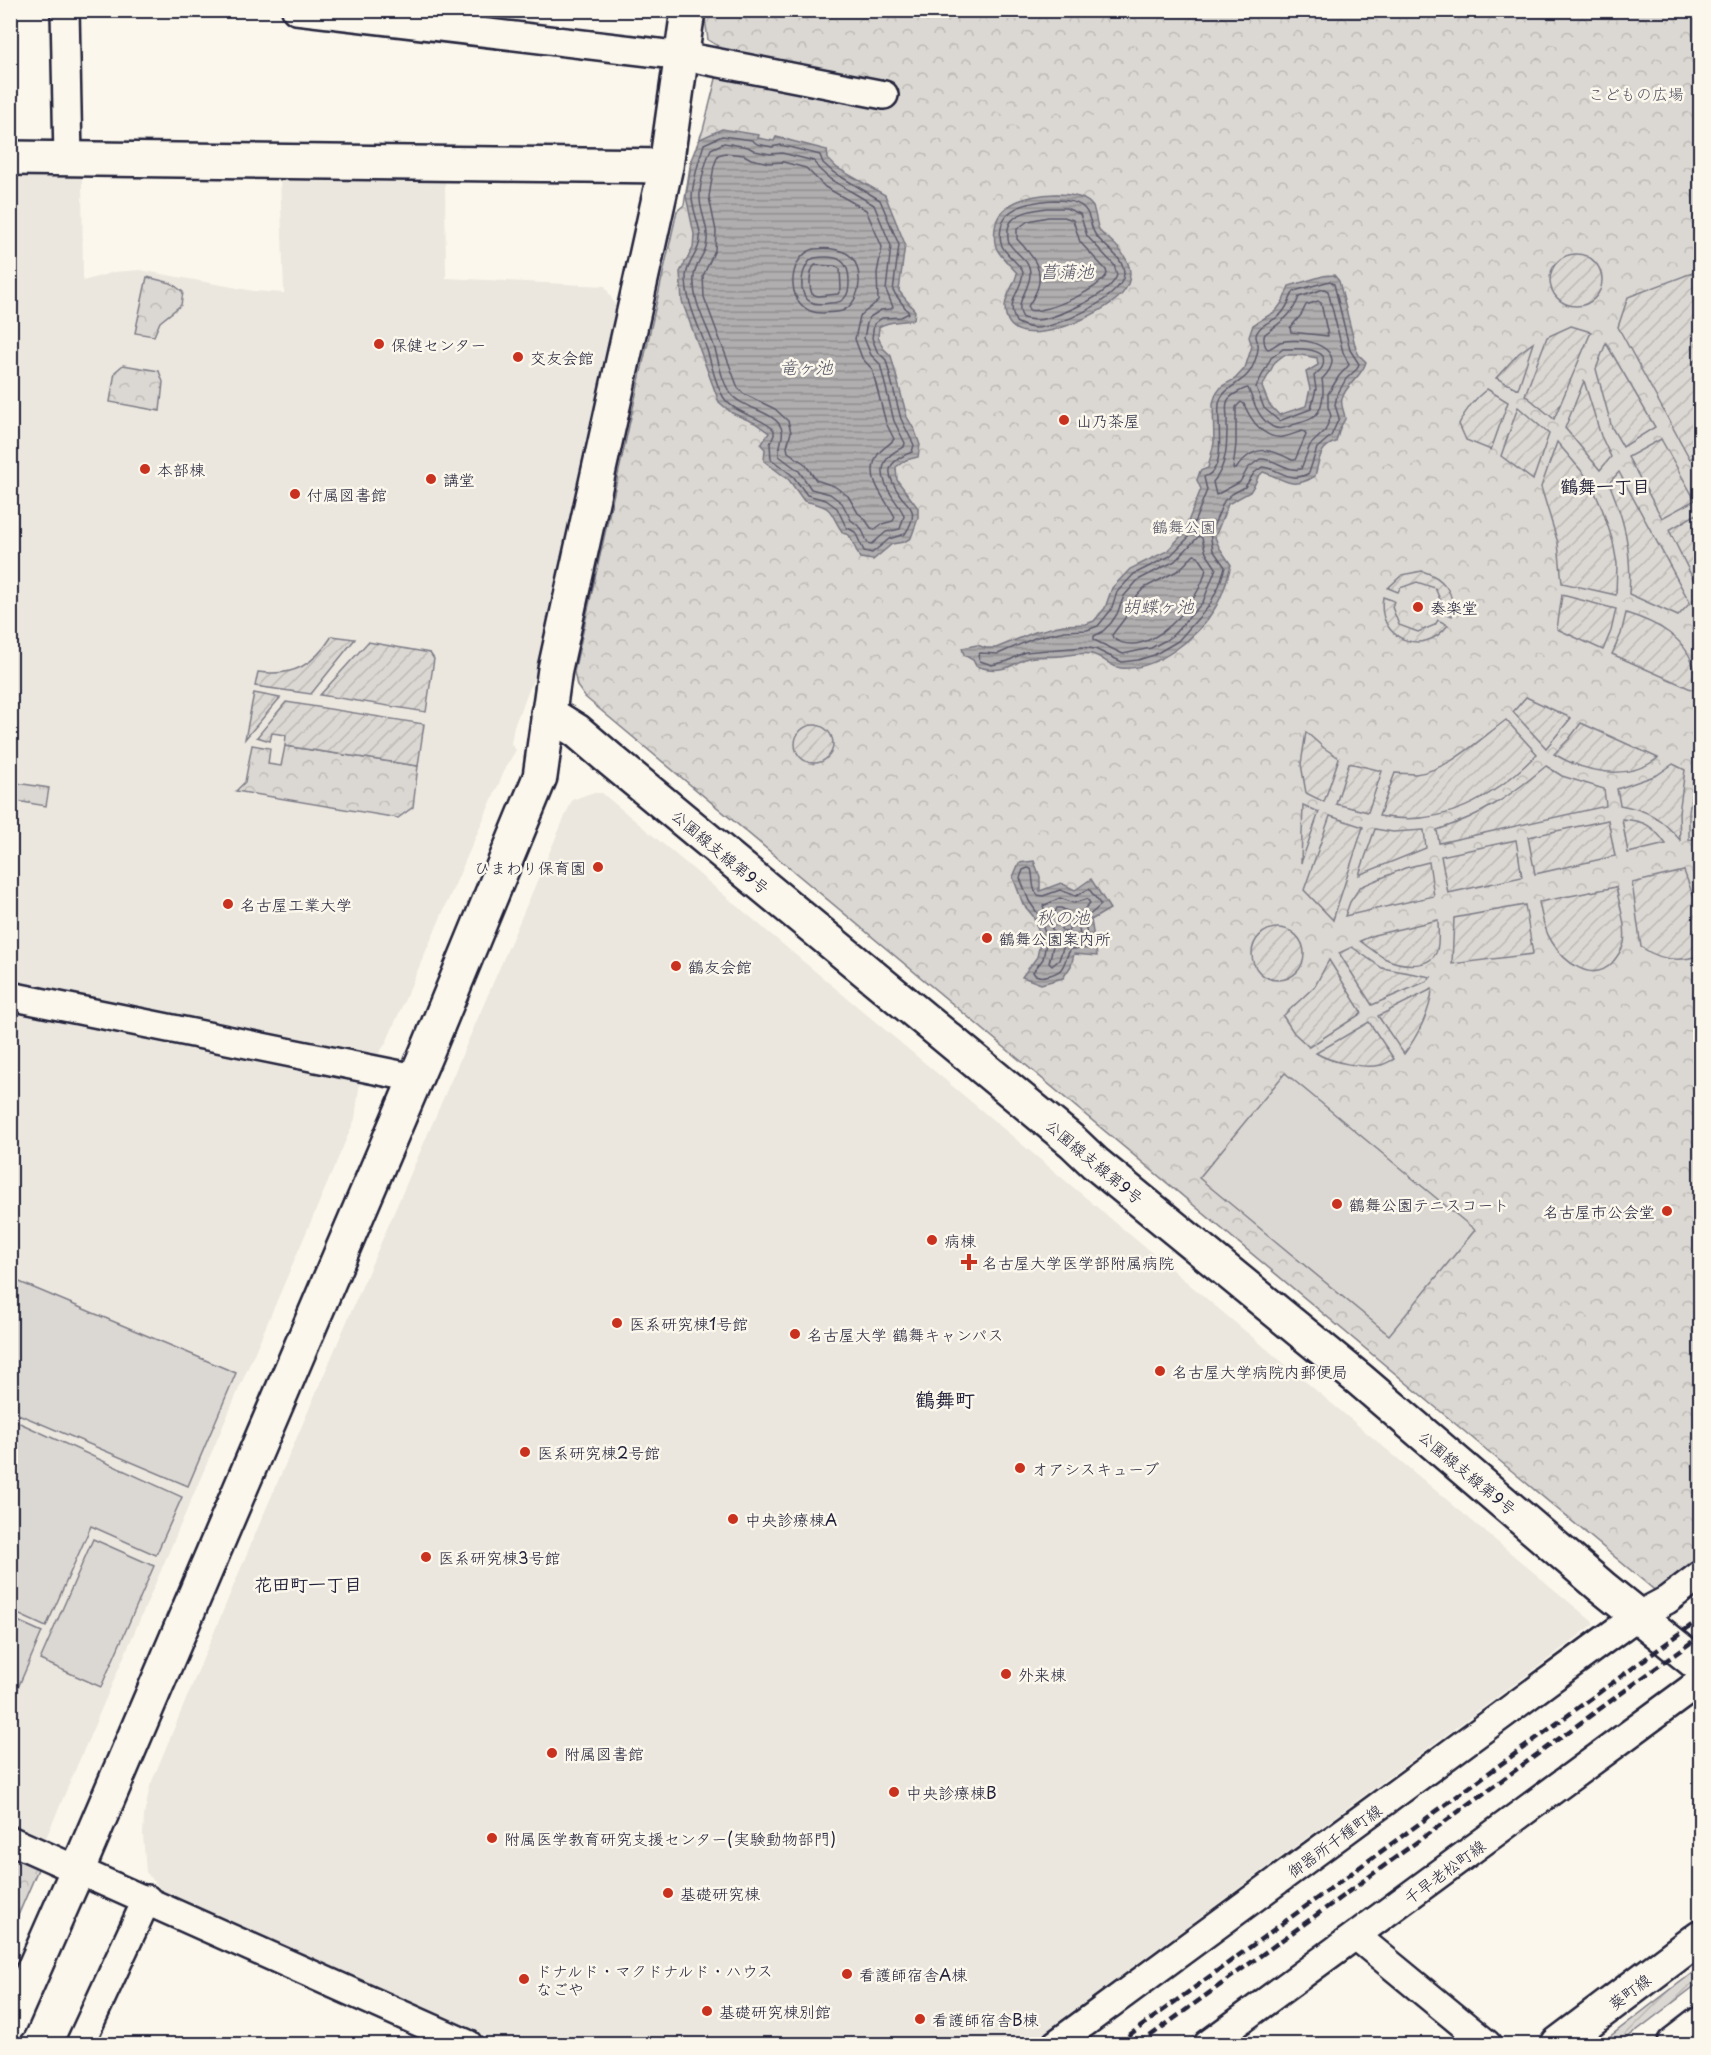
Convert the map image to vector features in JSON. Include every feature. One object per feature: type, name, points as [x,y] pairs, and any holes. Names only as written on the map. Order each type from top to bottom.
[{"type":"street","points":[[65,10],[68,159]]},
{"type":"street","points":[[296,10],[683,56],[884,95]]},
{"type":"street","points":[[10,2023],[78,1869],[415,1078],[540,777],[555,669],[666,166],[688,10]]},
{"type":"street","points":[[10,158],[666,166]]},
{"type":"street","name":"公園線支線第9号","points":[[548,712],[577,731],[1095,1163],[1359,1379],[1637,1616],[1701,1666]]},
{"type":"street","points":[[10,996],[415,1078]]},
{"type":"street","name":"御器所千種町線","points":[[1056,2044],[1637,1616],[1667,1600],[1701,1575]]},
{"type":"street","name":"千早老松町線","points":[[1208,2044],[1690,1690]]},
{"type":"street","points":[[10,1840],[147,1899],[468,2044]]},
{"type":"street","points":[[80,2044],[147,1899]]},
{"type":"street","points":[[1356,1936],[1487,2044]]},
{"type":"street","name":"葵町線","points":[[1558,2044],[1701,1937]]},
{"type":"street","points":[[1674,2044],[1701,2024]]},
{"type":"shaded area","name":"名古屋工業大学","points":[[11,174],[82,174],[83,281],[114,272],[140,270],[254,291],[284,293],[280,176],[445,180],[446,278],[605,286],[619,312],[563,574],[536,673],[514,726],[511,744],[516,750],[507,765],[386,1043],[360,1081],[355,1119],[46,1838],[11,1823]]},
{"type":"shaded area","name":"名古屋大学 鶴舞キャンパス","points":[[591,793],[602,793],[1593,1622],[1593,1625],[1543,1663],[1039,2036],[1022,2035],[1009,2044],[504,2044],[163,1892],[146,1872],[143,1835],[150,1786],[253,1539],[572,800]]},
{"type":"green space","name":"鶴舞公園","points":[[706,11],[1700,11],[1700,1563],[1658,1593],[585,697],[577,686],[574,672],[677,211],[684,205],[691,160],[703,130],[717,75],[718,46],[708,40]]},
{"type":"green space","points":[[1576,254],[1586,256],[1594,262],[1600,270],[1602,280],[1600,290],[1594,298],[1586,304],[1576,306],[1566,304],[1558,298],[1552,290],[1550,280],[1552,270],[1558,262],[1566,256]]},
{"type":"green space","points":[[1700,270],[1700,453],[1690,459],[1618,327],[1628,297]]},
{"type":"green space","points":[[147,277],[171,283],[183,292],[181,305],[160,322],[154,336],[135,333]]},
{"type":"green space","points":[[1571,326],[1591,332],[1554,419],[1525,395],[1547,337]]},
{"type":"green space","points":[[1533,343],[1518,389],[1496,378],[1519,353]]},
{"type":"green space","points":[[1606,343],[1655,427],[1623,447],[1612,428],[1596,369]]},
{"type":"green space","points":[[123,365],[159,371],[163,382],[160,411],[110,402],[115,372]]},
{"type":"green space","points":[[1584,381],[1601,436],[1611,457],[1600,470],[1565,428]]},
{"type":"green space","points":[[1487,389],[1508,402],[1491,450],[1466,440],[1459,424],[1471,405]]},
{"type":"green space","points":[[1518,407],[1549,434],[1533,480],[1501,456]]},
{"type":"green space","points":[[1661,439],[1695,500],[1662,518],[1628,457]]},
{"type":"green space","points":[[1557,442],[1590,481],[1603,511],[1617,564],[1616,595],[1562,583],[1558,543],[1541,487]]},
{"type":"green space","points":[[1619,472],[1690,603],[1678,616],[1629,594],[1626,537],[1609,483]]},
{"type":"green space","points":[[1700,512],[1700,593],[1669,530]]},
{"type":"green space","points":[[1422,571],[1436,577],[1450,593],[1452,616],[1441,611],[1443,606],[1435,588],[1417,582],[1400,588],[1398,592],[1388,588],[1402,575]]},
{"type":"green space","points":[[1562,595],[1616,609],[1611,631],[1603,650],[1557,629]]},
{"type":"green space","points":[[1383,597],[1394,601],[1392,607],[1399,625],[1418,632],[1435,625],[1438,620],[1448,625],[1438,635],[1426,641],[1414,642],[1403,639],[1393,633],[1386,623],[1382,611]]},
{"type":"green space","points":[[1626,613],[1659,626],[1678,640],[1691,660],[1695,672],[1693,690],[1612,654],[1621,634]]},
{"type":"green space","points":[[332,636],[355,639],[311,694],[255,686],[258,672],[282,673],[301,667],[318,655]]},
{"type":"green space","points":[[368,642],[430,653],[434,659],[426,712],[320,695]]},
{"type":"green space","points":[[254,693],[280,698],[245,739]]},
{"type":"green space","points":[[1526,697],[1571,718],[1546,748],[1513,712]]},
{"type":"green space","points":[[286,702],[424,724],[418,766],[285,746],[286,735],[272,733],[270,741],[257,737]]},
{"type":"green space","points":[[1506,720],[1537,754],[1502,784],[1484,797],[1446,814],[1403,819],[1379,816],[1395,773],[1415,774],[1439,767],[1463,753]]},
{"type":"green space","points":[[1581,723],[1658,758],[1633,770],[1606,772],[1579,766],[1554,754]]},
{"type":"green space","points":[[814,725],[827,731],[833,744],[827,757],[814,763],[801,757],[795,744],[801,731]]},
{"type":"green space","points":[[1306,732],[1339,758],[1324,802],[1306,793],[1301,764]]},
{"type":"green space","points":[[252,745],[270,748],[268,764],[281,766],[285,746],[418,766],[413,807],[398,818],[236,791],[245,782]]},
{"type":"green space","points":[[1349,763],[1382,771],[1368,812],[1336,804]]},
{"type":"green space","points":[[1673,764],[1685,770],[1679,813],[1680,840],[1667,826],[1653,816],[1639,809],[1620,805],[1617,789],[1657,775]]},
{"type":"green space","points":[[1546,766],[1562,776],[1604,789],[1606,806],[1439,843],[1437,830],[1495,804]]},
{"type":"green space","points":[[1694,774],[1700,777],[1700,837],[1689,840],[1689,813]]},
{"type":"green space","points":[[10,782],[49,788],[46,806],[11,800]]},
{"type":"green space","points":[[1303,805],[1319,812],[1301,863]]},
{"type":"green space","points":[[1330,816],[1363,827],[1333,920],[1304,890]]},
{"type":"green space","points":[[1622,819],[1647,825],[1666,844],[1628,853]]},
{"type":"green space","points":[[1608,820],[1615,856],[1535,874],[1528,837]]},
{"type":"green space","points":[[1375,829],[1393,832],[1424,830],[1426,848],[1359,875]]},
{"type":"green space","points":[[1516,840],[1522,877],[1448,893],[1441,856]]},
{"type":"green space","points":[[1429,862],[1434,896],[1345,916],[1350,902],[1360,887],[1405,868]]},
{"type":"green space","points":[[1684,871],[1700,914],[1700,955],[1685,959],[1670,959],[1655,955],[1641,947],[1632,883]]},
{"type":"green space","points":[[1616,887],[1624,930],[1622,948],[1612,963],[1604,969],[1587,971],[1579,968],[1564,957],[1552,942],[1545,928],[1539,902]]},
{"type":"green space","points":[[1525,905],[1533,954],[1452,964],[1454,918]]},
{"type":"green space","points":[[1438,920],[1436,953],[1426,962],[1419,964],[1404,964],[1390,960],[1360,941],[1374,935]]},
{"type":"green space","points":[[1278,928],[1288,930],[1296,936],[1302,944],[1304,954],[1302,964],[1296,972],[1288,978],[1278,980],[1268,978],[1260,972],[1254,964],[1252,954],[1254,944],[1260,936],[1268,930]]},
{"type":"green space","points":[[1352,947],[1382,968],[1431,977],[1427,981],[1372,1005],[1339,953]]},
{"type":"green space","points":[[1329,960],[1362,1013],[1309,1047],[1294,1033],[1283,1016],[1315,986]]},
{"type":"green space","points":[[1432,989],[1429,1006],[1422,1023],[1404,1054],[1378,1016]]},
{"type":"green space","points":[[1369,1022],[1394,1059],[1381,1065],[1366,1066],[1338,1062],[1316,1053]]},
{"type":"green space","name":"鶴舞公園テニスコート","points":[[1285,1073],[1475,1230],[1389,1335],[1199,1178]]},
{"type":"green space","points":[[10,1278],[236,1373],[188,1486],[11,1411]]},
{"type":"green space","points":[[11,1419],[182,1497],[156,1555],[91,1526],[46,1627],[11,1611]]},
{"type":"green space","points":[[93,1539],[154,1566],[101,1687],[40,1660]]},
{"type":"green space","points":[[11,1618],[42,1632],[11,1704]]},
{"type":"green space","points":[[11,1848],[41,1862],[11,1932]]},
{"type":"green space","points":[[1700,1967],[1700,1982],[1619,2044],[1600,2044]]},
{"type":"water","name":"竜ヶ池","points":[[722,129],[759,135],[758,138],[774,141],[776,137],[827,150],[828,159],[837,168],[885,195],[905,244],[899,291],[915,311],[914,319],[892,322],[879,327],[878,337],[883,348],[891,356],[907,417],[920,445],[918,457],[906,460],[896,467],[897,480],[918,508],[918,518],[911,538],[892,544],[873,560],[860,558],[849,535],[843,533],[827,508],[804,501],[789,480],[764,461],[765,449],[761,445],[769,433],[755,423],[732,413],[719,402],[682,301],[680,272],[693,248],[694,234],[686,196],[692,160],[700,139]]},
{"type":"water","name":"菖蒲池","points":[[1055,194],[1070,195],[1090,203],[1100,231],[1120,250],[1128,263],[1129,282],[1122,294],[1112,303],[1077,322],[1037,333],[1021,331],[1010,323],[1005,307],[1017,273],[997,249],[995,228],[997,219],[1002,211],[1018,201]]},
{"type":"water","name":"胡蝶ヶ池","points":[[1334,275],[1339,281],[1356,349],[1366,362],[1364,368],[1344,394],[1342,404],[1345,419],[1336,442],[1323,451],[1315,476],[1300,483],[1294,483],[1263,472],[1250,492],[1228,504],[1215,537],[1231,565],[1218,603],[1198,630],[1187,641],[1162,658],[1135,667],[1117,667],[1096,655],[1084,653],[1031,657],[1005,668],[991,669],[976,666],[973,660],[964,655],[962,648],[977,645],[996,648],[1035,632],[1094,621],[1105,608],[1112,588],[1130,569],[1167,551],[1183,534],[1201,489],[1197,480],[1200,471],[1208,468],[1214,443],[1213,403],[1216,394],[1222,386],[1235,379],[1245,368],[1252,346],[1249,337],[1253,325],[1276,311],[1289,286]],"holes":[[[1284,355],[1317,358],[1318,365],[1306,372],[1310,389],[1306,406],[1279,415],[1269,404],[1262,387],[1275,362]]]},
{"type":"water","name":"秋の池","points":[[1034,861],[1040,877],[1040,891],[1061,883],[1075,890],[1091,879],[1110,909],[1091,920],[1097,956],[1074,954],[1071,966],[1063,978],[1041,984],[1022,977],[1037,957],[1041,939],[1033,916],[1023,904],[1013,877],[1019,863]]},
{"type":"railway","points":[[1117,2044],[1700,1619]]},
{"type":"railway","points":[[1139,2044],[1700,1636]]},
{"type":"place","name":"保健センター","points":[[379,344]]},
{"type":"place","name":"交友会館","points":[[518,357]]},
{"type":"place","name":"山乃茶屋","points":[[1064,420]]},
{"type":"place","name":"本部棟","points":[[145,469]]},
{"type":"place","name":"講堂","points":[[431,479]]},
{"type":"place","name":"付属図書館","points":[[295,494]]},
{"type":"place","name":"奏楽堂","points":[[1418,607]]},
{"type":"place","name":"ひまわり保育園","points":[[598,867]]},
{"type":"place","name":"名古屋工業大学","points":[[228,904]]},
{"type":"place","name":"鶴舞公園案内所","points":[[987,938]]},
{"type":"place","name":"鶴友会館","points":[[676,966]]},
{"type":"place","name":"鶴舞公園テニスコート","points":[[1337,1204]]},
{"type":"place","name":"名古屋市公会堂","points":[[1667,1211]]},
{"type":"place","name":"病棟","points":[[932,1240]]},
{"type":"place","name":"名古屋大学医学部附属病院","points":[[969,1262]]},
{"type":"place","name":"医系研究棟1号館","points":[[617,1323]]},
{"type":"place","name":"名古屋大学 鶴舞キャンパス","points":[[795,1334]]},
{"type":"place","name":"名古屋大学病院内郵便局","points":[[1160,1371]]},
{"type":"place","name":"医系研究棟2号館","points":[[525,1452]]},
{"type":"place","name":"オアシスキューブ","points":[[1020,1468]]},
{"type":"place","name":"中央診療棟A","points":[[733,1519]]},
{"type":"place","name":"医系研究棟3号館","points":[[426,1557]]},
{"type":"place","name":"外来棟","points":[[1006,1674]]},
{"type":"place","name":"附属図書館","points":[[552,1753]]},
{"type":"place","name":"中央診療棟B","points":[[894,1792]]},
{"type":"place","name":"附属医学教育研究支援センター(実験動物部門)","points":[[492,1838]]},
{"type":"place","name":"基礎研究棟","points":[[668,1893]]},
{"type":"place","name":"看護師宿舎A棟","points":[[847,1974]]},
{"type":"place","name":"ドナルド・マクドナルド・ハウス なごや","points":[[524,1979]]},
{"type":"place","name":"基礎研究棟別館","points":[[707,2011]]},
{"type":"place","name":"看護師宿舎B棟","points":[[920,2019]]},
{"type":"district","name":"鶴舞一丁目","points":[[1605,485]]},
{"type":"district","name":"鶴舞町","points":[[945,1399]]},
{"type":"district","name":"花田町一丁目","points":[[308,1583]]},
{"type":"park label","name":"こどもの広場","points":[[1636,93]]}]
